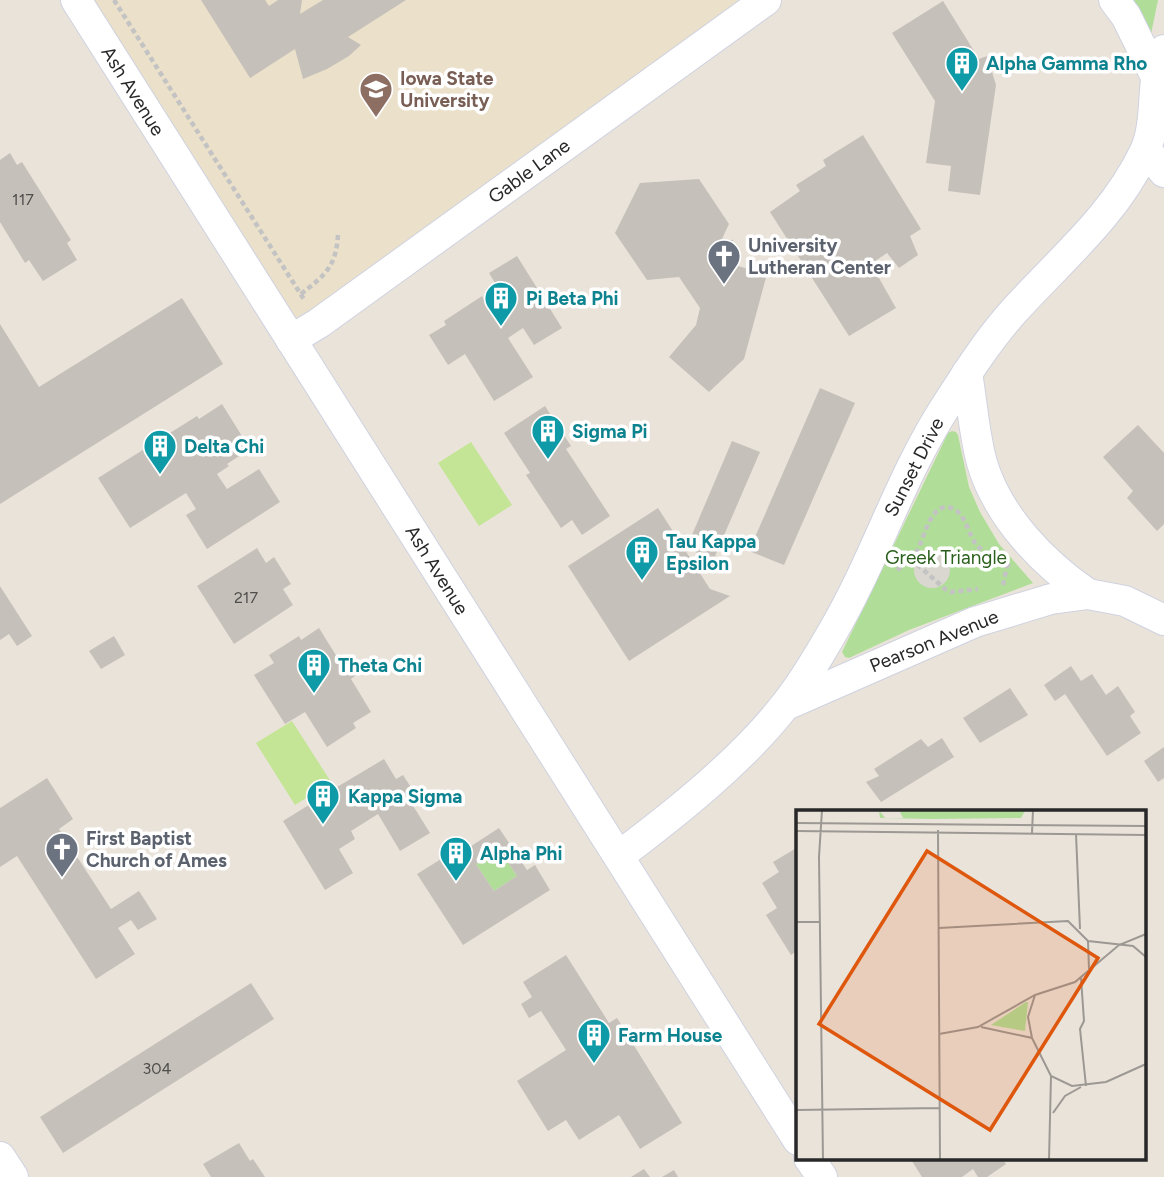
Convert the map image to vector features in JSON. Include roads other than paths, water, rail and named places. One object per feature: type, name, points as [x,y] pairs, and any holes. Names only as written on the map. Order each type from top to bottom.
[{"type":"street","name":"Ash Avenue","points":[[76,0],[796,1137]]},
{"type":"street","name":"Gable Lane","points":[[291,340],[319,323],[766,0]]},
{"type":"street","points":[[1114,0],[1160,64]]},
{"type":"street","name":"Sunset Drive","points":[[618,856],[692,799],[785,705],[833,632],[920,449],[967,373],[1014,311],[1085,237],[1121,194],[1155,161],[1155,114],[1160,64]]},
{"type":"street","name":"Pearson Avenue","points":[[967,373],[982,464],[1002,506],[1031,546],[1052,568],[1088,594]]},
{"type":"street","name":"Pearson Avenue","points":[[785,705],[975,622],[1051,599],[1088,594],[1125,601],[1164,621]]},
{"type":"street","points":[[0,1157],[13,1177]]},
{"type":"street","points":[[810,1160],[822,1177]]},
{"type":"place","name":"Alpha Gamma Rho","points":[[962,93]]},
{"type":"place","name":"Iowa State University","points":[[376,119]]},
{"type":"place","name":"University Lutheran Center","points":[[724,286]]},
{"type":"place","name":"Pi Beta Phi","points":[[501,328]]},
{"type":"place","name":"Sigma Pi","points":[[548,461]]},
{"type":"place","name":"Delta Chi","points":[[160,476]]},
{"type":"place","name":"Tau Kappa Epsilon","points":[[642,582]]},
{"type":"place","name":"Theta Chi","points":[[314,695]]},
{"type":"place","name":"Kappa Sigma","points":[[323,826]]},
{"type":"place","name":"First Baptist Church of Ames","points":[[62,879]]},
{"type":"place","name":"Alpha Phi","points":[[456,883]]},
{"type":"place","name":"Farm House","points":[[594,1065]]},
{"type":"park label","name":"Greek Triangle","points":[[946,557]]}]
